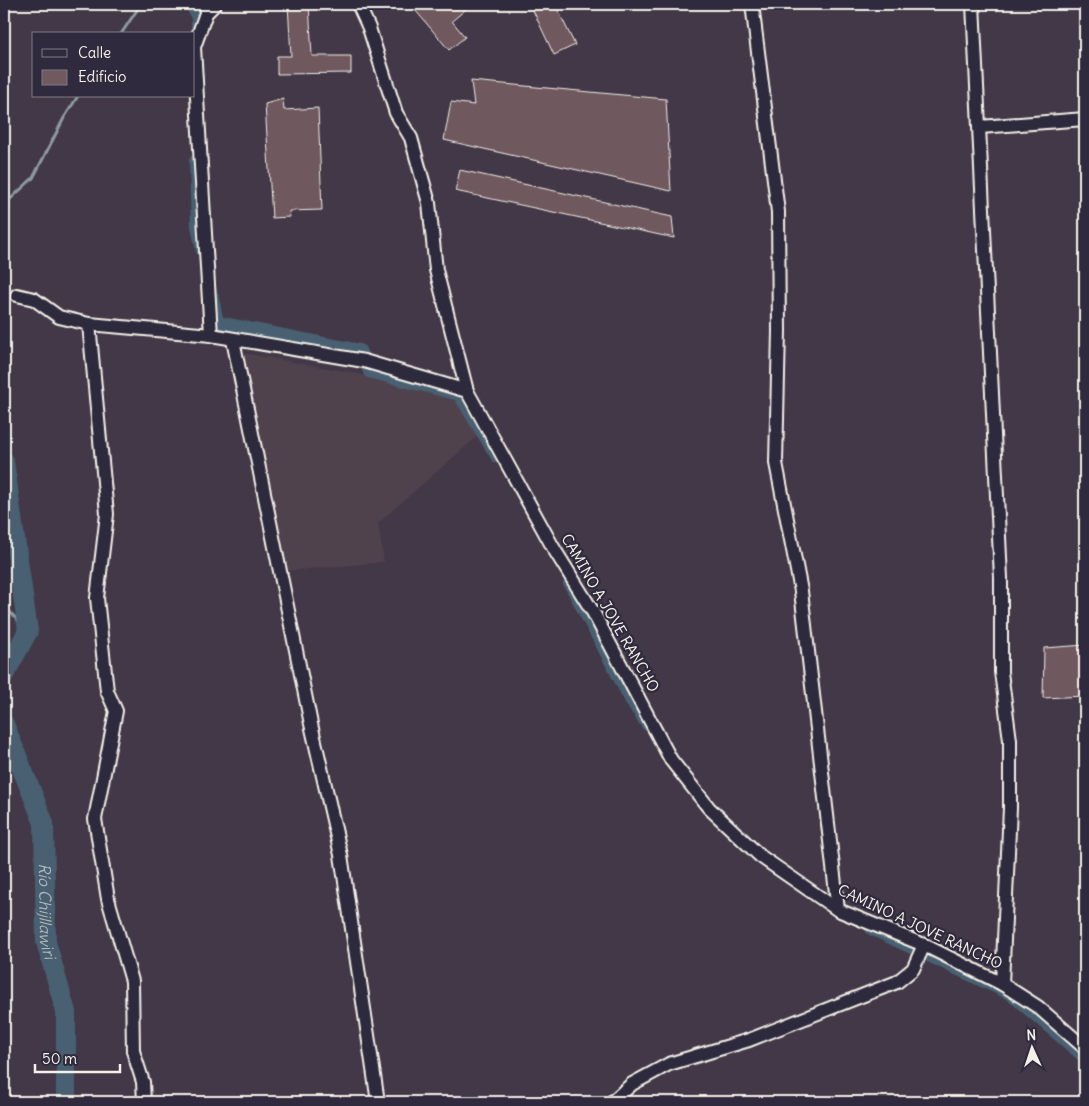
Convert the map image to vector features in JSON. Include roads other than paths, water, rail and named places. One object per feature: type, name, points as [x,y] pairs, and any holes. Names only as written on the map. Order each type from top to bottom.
[{"type":"street","points":[[195,44],[206,12],[215,4]]},
{"type":"street","name":"CAMINO A JOVE RANCHO","points":[[358,4],[369,28],[396,113],[412,138],[429,202],[436,270],[446,313],[458,349],[467,391],[554,549],[593,612],[671,760],[709,808],[760,856],[838,910],[924,945],[1002,984],[1038,1007],[1085,1048]]},
{"type":"street","points":[[752,4],[778,212],[779,331],[776,463],[801,591],[838,910]]},
{"type":"street","points":[[973,4],[1001,568],[1001,672],[1010,740],[1010,808],[1002,984]]},
{"type":"street","points":[[195,64],[211,335]]},
{"type":"street","points":[[980,127],[1085,119]]},
{"type":"street","points":[[17,295],[34,300],[59,317],[89,324],[211,335],[364,361],[467,391]]},
{"type":"street","points":[[89,324],[107,514],[97,598],[107,691],[116,711],[95,819],[108,898],[132,980],[133,1051],[143,1082],[144,1102]]},
{"type":"street","points":[[233,340],[311,724],[341,855],[378,1102]]},
{"type":"street","points":[[615,1101],[632,1084],[669,1064],[749,1040],[896,982],[913,969],[924,945]]},
{"type":"waterway","points":[[122,32],[141,4]]},
{"type":"waterway","points":[[191,4],[197,18],[197,36]]},
{"type":"waterway","points":[[4,205],[33,178],[64,118],[77,98]]},
{"type":"waterway","points":[[195,161],[197,226],[202,251]]},
{"type":"waterway","points":[[212,294],[218,322],[360,350],[369,372],[459,395],[497,457]]},
{"type":"waterway","name":"Río Chijllawiri","points":[[4,461],[28,631],[4,675]]},
{"type":"waterway","points":[[569,583],[631,701],[647,725]]},
{"type":"waterway","points":[[4,606],[28,631]]},
{"type":"waterway","name":"Río Chijllawiri","points":[[4,724],[44,823],[46,942],[66,1012],[66,1102]]},
{"type":"waterway","points":[[871,929],[1010,994],[1085,1058]]}]
